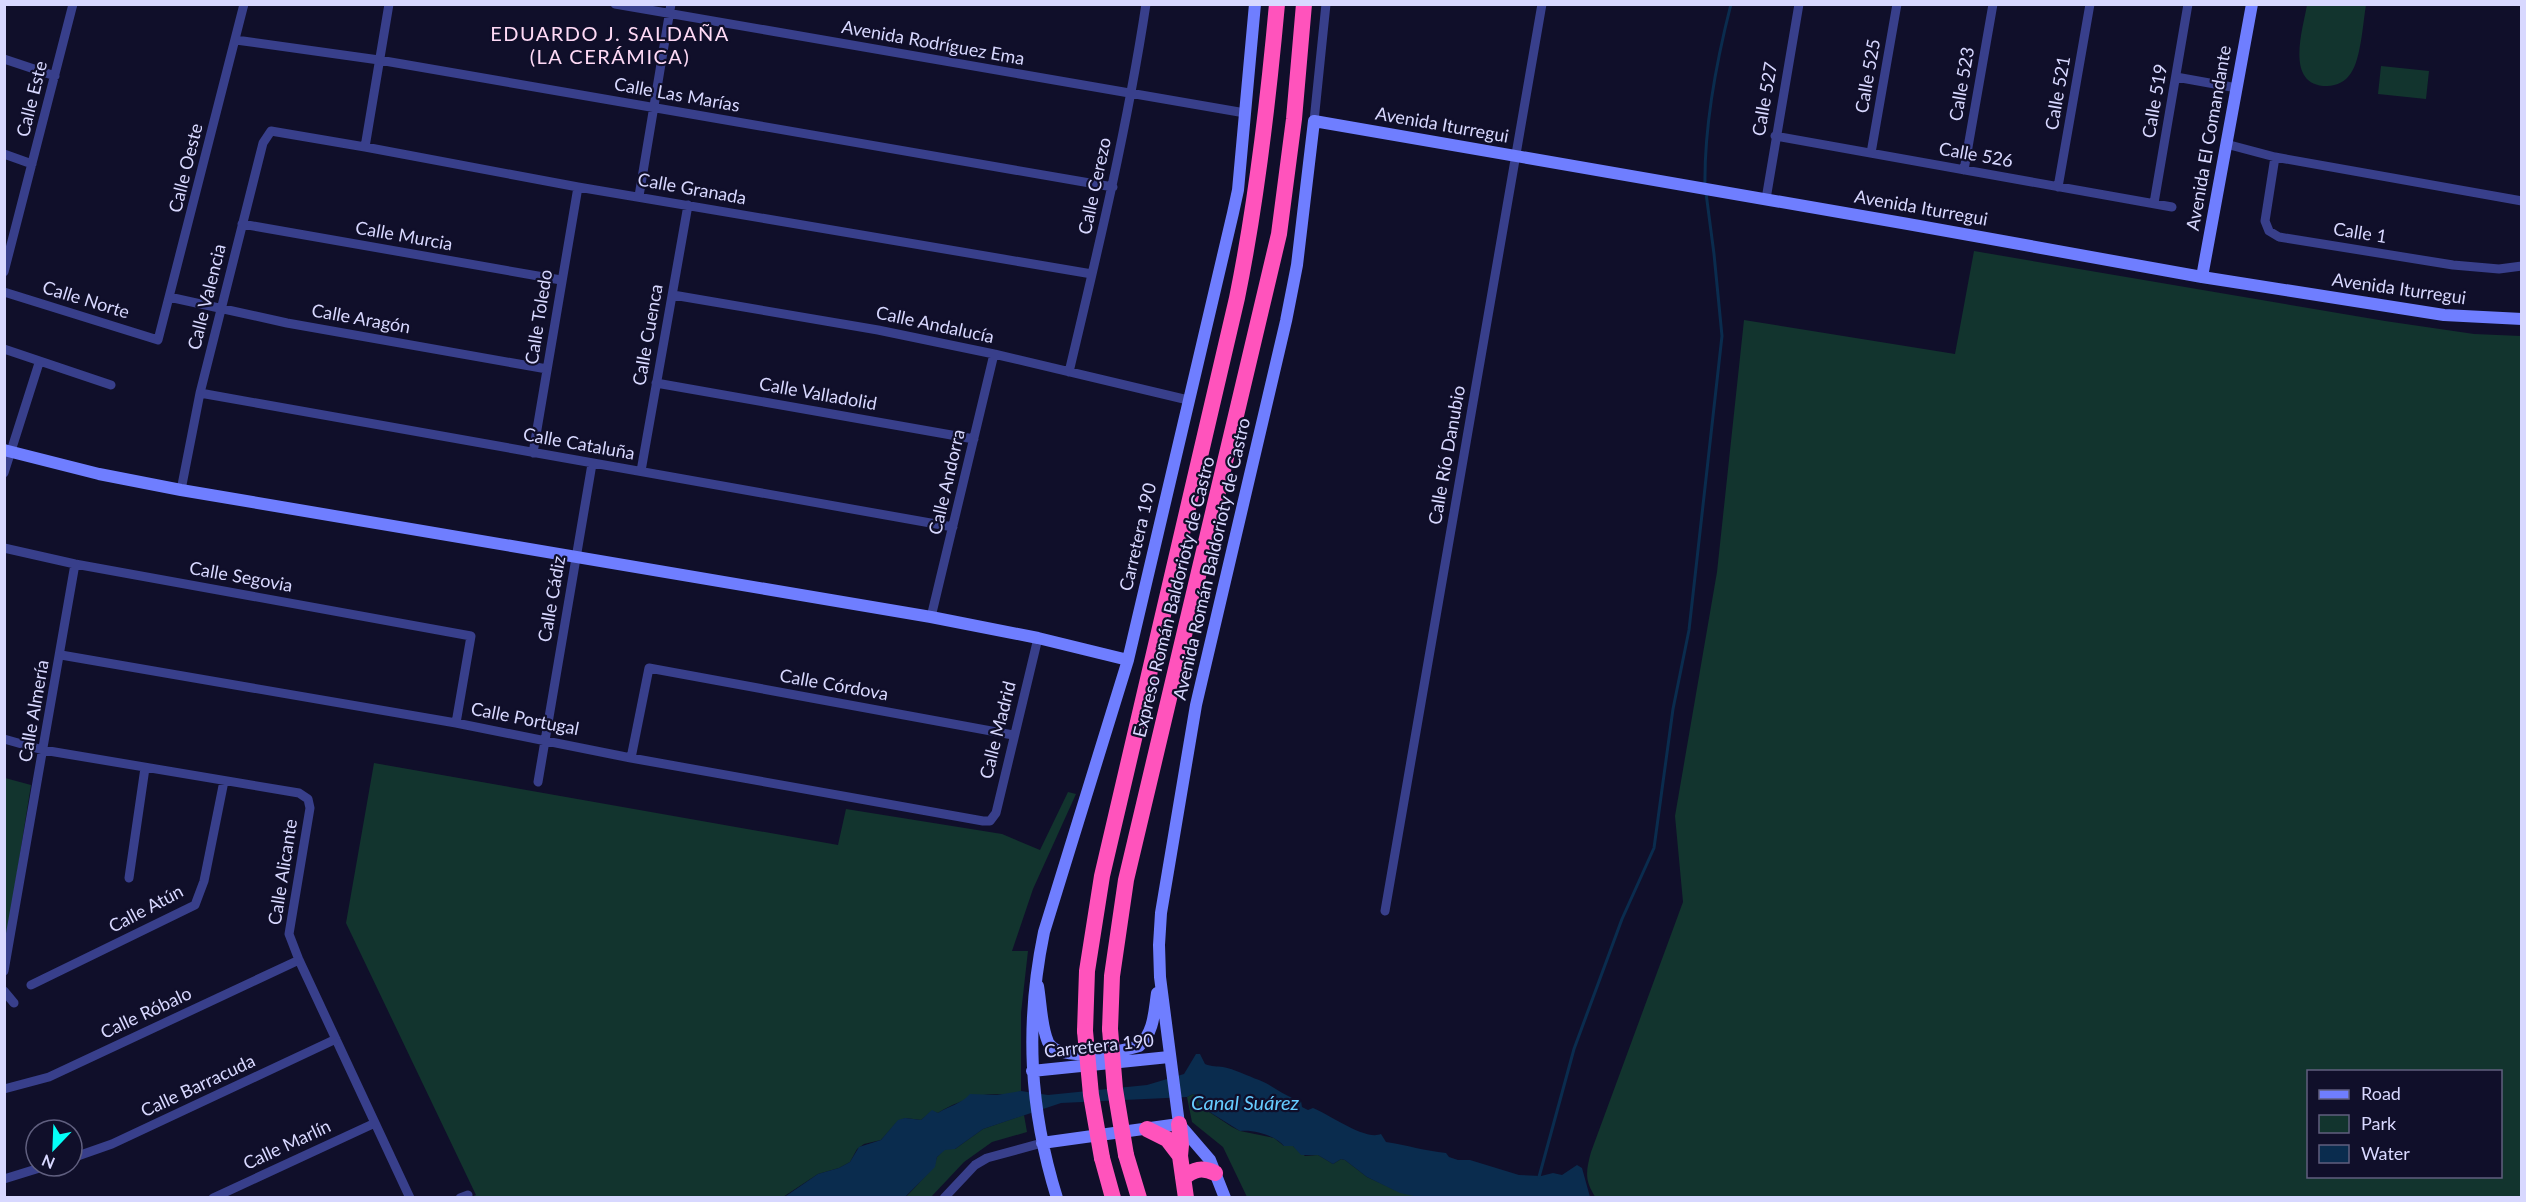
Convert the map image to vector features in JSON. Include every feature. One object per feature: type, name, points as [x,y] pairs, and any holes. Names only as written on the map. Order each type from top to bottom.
[{"type":"highway","name":"Expreso Román Baldorioty de Castro","points":[[1113,1197],[1102,1158],[1091,1095],[1085,1031],[1087,971],[1102,876],[1238,298],[1251,228],[1266,115],[1277,4]]},
{"type":"highway","name":"Expreso Román Baldorioty de Castro","points":[[1139,1197],[1126,1155],[1115,1089],[1110,1029],[1114,958],[1126,880],[1279,234],[1294,119],[1304,4]]},
{"type":"highway","points":[[1177,1115],[1181,1132],[1180,1156],[1186,1197]]},
{"type":"highway","points":[[1147,1129],[1167,1139],[1180,1156]]},
{"type":"highway","points":[[1183,1178],[1192,1170],[1200,1168],[1215,1173]]},
{"type":"street","name":"Calle Este","points":[[4,272],[7,251],[73,4]]},
{"type":"street","name":"Calle Oeste","points":[[158,340],[244,4]]},
{"type":"street","points":[[365,147],[389,4]]},
{"type":"street","name":"Avenida Rodríguez Ema","points":[[615,4],[670,9],[1132,95],[1245,113]]},
{"type":"street","name":"Calle Cerezo","points":[[1068,372],[1113,187],[1132,95],[1146,4]]},
{"type":"street","name":"Carretera 190","points":[[1057,1197],[1042,1143],[1032,1075],[1032,1009],[1036,970],[1044,932],[1128,660],[1233,213],[1255,4]]},
{"type":"street","name":"Avenida Román Baldorioty de Castro","points":[[1177,1115],[1160,977],[1161,913],[1196,705],[1297,266],[1326,4]]},
{"type":"street","name":"Calle Río Danubio","points":[[1385,911],[1407,795],[1542,4]]},
{"type":"street","name":"Calle 527","points":[[1766,199],[1799,4]]},
{"type":"street","name":"Calle 525","points":[[1871,153],[1897,4]]},
{"type":"street","name":"Calle 523","points":[[1964,170],[1993,4]]},
{"type":"street","name":"Calle 521","points":[[2058,187],[2090,4]]},
{"type":"street","name":"Calle 519","points":[[2154,203],[2188,4]]},
{"type":"street","name":"Avenida El Comandante","points":[[2202,277],[2252,4]]},
{"type":"street","points":[[639,196],[670,9]]},
{"type":"street","name":"Calle Las Marías","points":[[236,40],[379,60],[1113,187]]},
{"type":"street","points":[[4,59],[55,76]]},
{"type":"street","points":[[2176,77],[2237,88]]},
{"type":"street","name":"Avenida Iturregui","points":[[1314,121],[2202,277],[2444,315],[2522,319]]},
{"type":"street","name":"Calle Valencia","points":[[181,490],[200,393],[263,143],[271,131],[286,134]]},
{"type":"street","name":"Calle Granada","points":[[286,134],[579,187],[1092,274]]},
{"type":"street","name":"Calle 526","points":[[1775,136],[2172,207]]},
{"type":"street","points":[[2226,144],[2275,157],[2522,201]]},
{"type":"street","points":[[4,154],[32,164]]},
{"type":"street","name":"Calle 1","points":[[2275,157],[2265,221],[2269,231],[2279,237],[2462,266],[2499,269],[2522,266]]},
{"type":"street","name":"Calle Toledo","points":[[532,453],[579,187]]},
{"type":"street","name":"Calle Cuenca","points":[[641,471],[688,205]]},
{"type":"street","name":"Calle Murcia","points":[[242,224],[561,280]]},
{"type":"street","name":"Calle Norte","points":[[4,292],[158,340]]},
{"type":"street","name":"Calle Andalucía","points":[[673,295],[878,330],[994,354],[1188,400]]},
{"type":"street","name":"Calle Aragón","points":[[169,297],[220,310],[547,369]]},
{"type":"street","points":[[4,349],[39,363],[111,385]]},
{"type":"street","name":"Calle Andorra","points":[[931,616],[994,354]]},
{"type":"street","points":[[4,473],[8,451],[39,363]]},
{"type":"street","name":"Calle Valladolid","points":[[656,383],[974,439]]},
{"type":"street","name":"Calle Cataluña","points":[[200,393],[953,527]]},
{"type":"street","points":[[8,451],[99,474],[181,490],[931,616],[1038,638],[1128,660]]},
{"type":"street","name":"Calle Cádiz","points":[[538,782],[592,464]]},
{"type":"street","name":"Calle Segovia","points":[[4,548],[75,564],[471,636],[456,723]]},
{"type":"street","name":"Calle Almería","points":[[4,971],[61,655],[75,564]]},
{"type":"street","name":"Calle Madrid","points":[[982,821],[990,821],[996,813],[1038,638]]},
{"type":"street","name":"Calle Portugal","points":[[61,655],[545,739],[631,758],[982,821]]},
{"type":"street","name":"Calle Córdova","points":[[631,758],[648,668],[1013,735]]},
{"type":"street","name":"Calle Alicante","points":[[4,739],[43,750],[299,793],[308,799],[310,808],[289,934],[410,1197]]},
{"type":"street","points":[[129,878],[145,768]]},
{"type":"street","name":"Calle Atún","points":[[31,986],[195,905],[204,881],[224,781]]},
{"type":"street","name":"Calle Róbalo","points":[[4,1089],[49,1077],[299,960]]},
{"type":"street","points":[[1036,970],[1048,1042],[1059,1052],[1071,1055],[1139,1046],[1149,1035],[1152,1027],[1160,977]]},
{"type":"street","points":[[4,991],[14,1003]]},
{"type":"street","name":"Calle Barracuda","points":[[84,1154],[112,1144],[336,1039]]},
{"type":"street","name":"Carretera 190","points":[[1032,1075],[1169,1052]]},
{"type":"street","points":[[944,1197],[975,1165],[987,1158],[1042,1143],[1147,1129],[1177,1115],[1210,1160],[1225,1197]]},
{"type":"street","name":"Calle Marlín","points":[[213,1197],[375,1123]]},
{"type":"street","points":[[4,1179],[24,1173]]},
{"type":"green space","points":[[2307,5],[2366,5],[2354,67],[2347,78],[2338,84],[2327,86],[2314,84],[2305,77],[2301,67],[2300,41]]},
{"type":"green space","points":[[2381,66],[2429,71],[2426,99],[2378,94]]},
{"type":"green space","points":[[1974,251],[2385,321],[2474,334],[2521,336],[2521,1197],[1596,1198],[1589,1186],[1587,1175],[1591,1152],[1683,902],[1675,816],[1717,572],[1744,320],[1955,354]]},
{"type":"green space","points":[[374,763],[838,845],[846,809],[1002,834],[1040,850],[1068,792],[1076,794],[1033,889],[1012,951],[1028,951],[1021,1013],[1021,1091],[971,1098],[938,1113],[932,1111],[921,1120],[905,1118],[896,1123],[881,1140],[864,1144],[857,1149],[850,1162],[818,1174],[783,1197],[471,1197],[476,1195],[346,923]]},
{"type":"green space","points":[[5,778],[31,785],[5,948]]},
{"type":"green space","points":[[1196,1095],[1200,1106],[1240,1131],[1274,1138],[1284,1146],[1293,1146],[1305,1156],[1318,1155],[1333,1164],[1341,1159],[1345,1160],[1367,1177],[1395,1190],[1423,1197],[1247,1197],[1223,1147],[1192,1122],[1187,1097]]},
{"type":"green space","points":[[1024,1115],[1027,1132],[992,1142],[964,1162],[931,1197],[905,1198],[934,1167],[937,1157],[945,1149],[955,1149],[983,1129]]},
{"type":"water","name":"Canal Suárez","points":[[1196,1054],[1200,1054],[1205,1064],[1227,1068],[1259,1080],[1301,1101],[1302,1107],[1308,1110],[1313,1108],[1366,1134],[1381,1134],[1386,1142],[1446,1153],[1449,1157],[1458,1160],[1470,1160],[1519,1175],[1541,1176],[1553,1173],[1562,1175],[1577,1165],[1582,1168],[1590,1197],[1423,1198],[1400,1193],[1367,1177],[1345,1160],[1341,1159],[1333,1164],[1318,1155],[1301,1155],[1293,1146],[1284,1146],[1276,1139],[1264,1134],[1240,1131],[1200,1106],[1196,1095],[1193,1094],[1187,1097],[1061,1103],[983,1129],[955,1149],[945,1150],[937,1157],[935,1167],[905,1197],[783,1198],[818,1174],[850,1162],[859,1147],[881,1140],[898,1120],[905,1118],[921,1120],[932,1110],[938,1113],[959,1103],[970,1094],[997,1095],[1021,1091],[1048,1095],[1147,1085],[1184,1074]]},
{"type":"waterway","points":[[1705,186],[1712,95],[1731,4]]},
{"type":"waterway","points":[[1539,1177],[1574,1049],[1622,919],[1654,848],[1673,709],[1689,630],[1722,336],[1706,193]]},
{"type":"district","name":"EDUARDO J. SALDAÑA (LA CERÁMICA)","points":[[610,46]]}]
